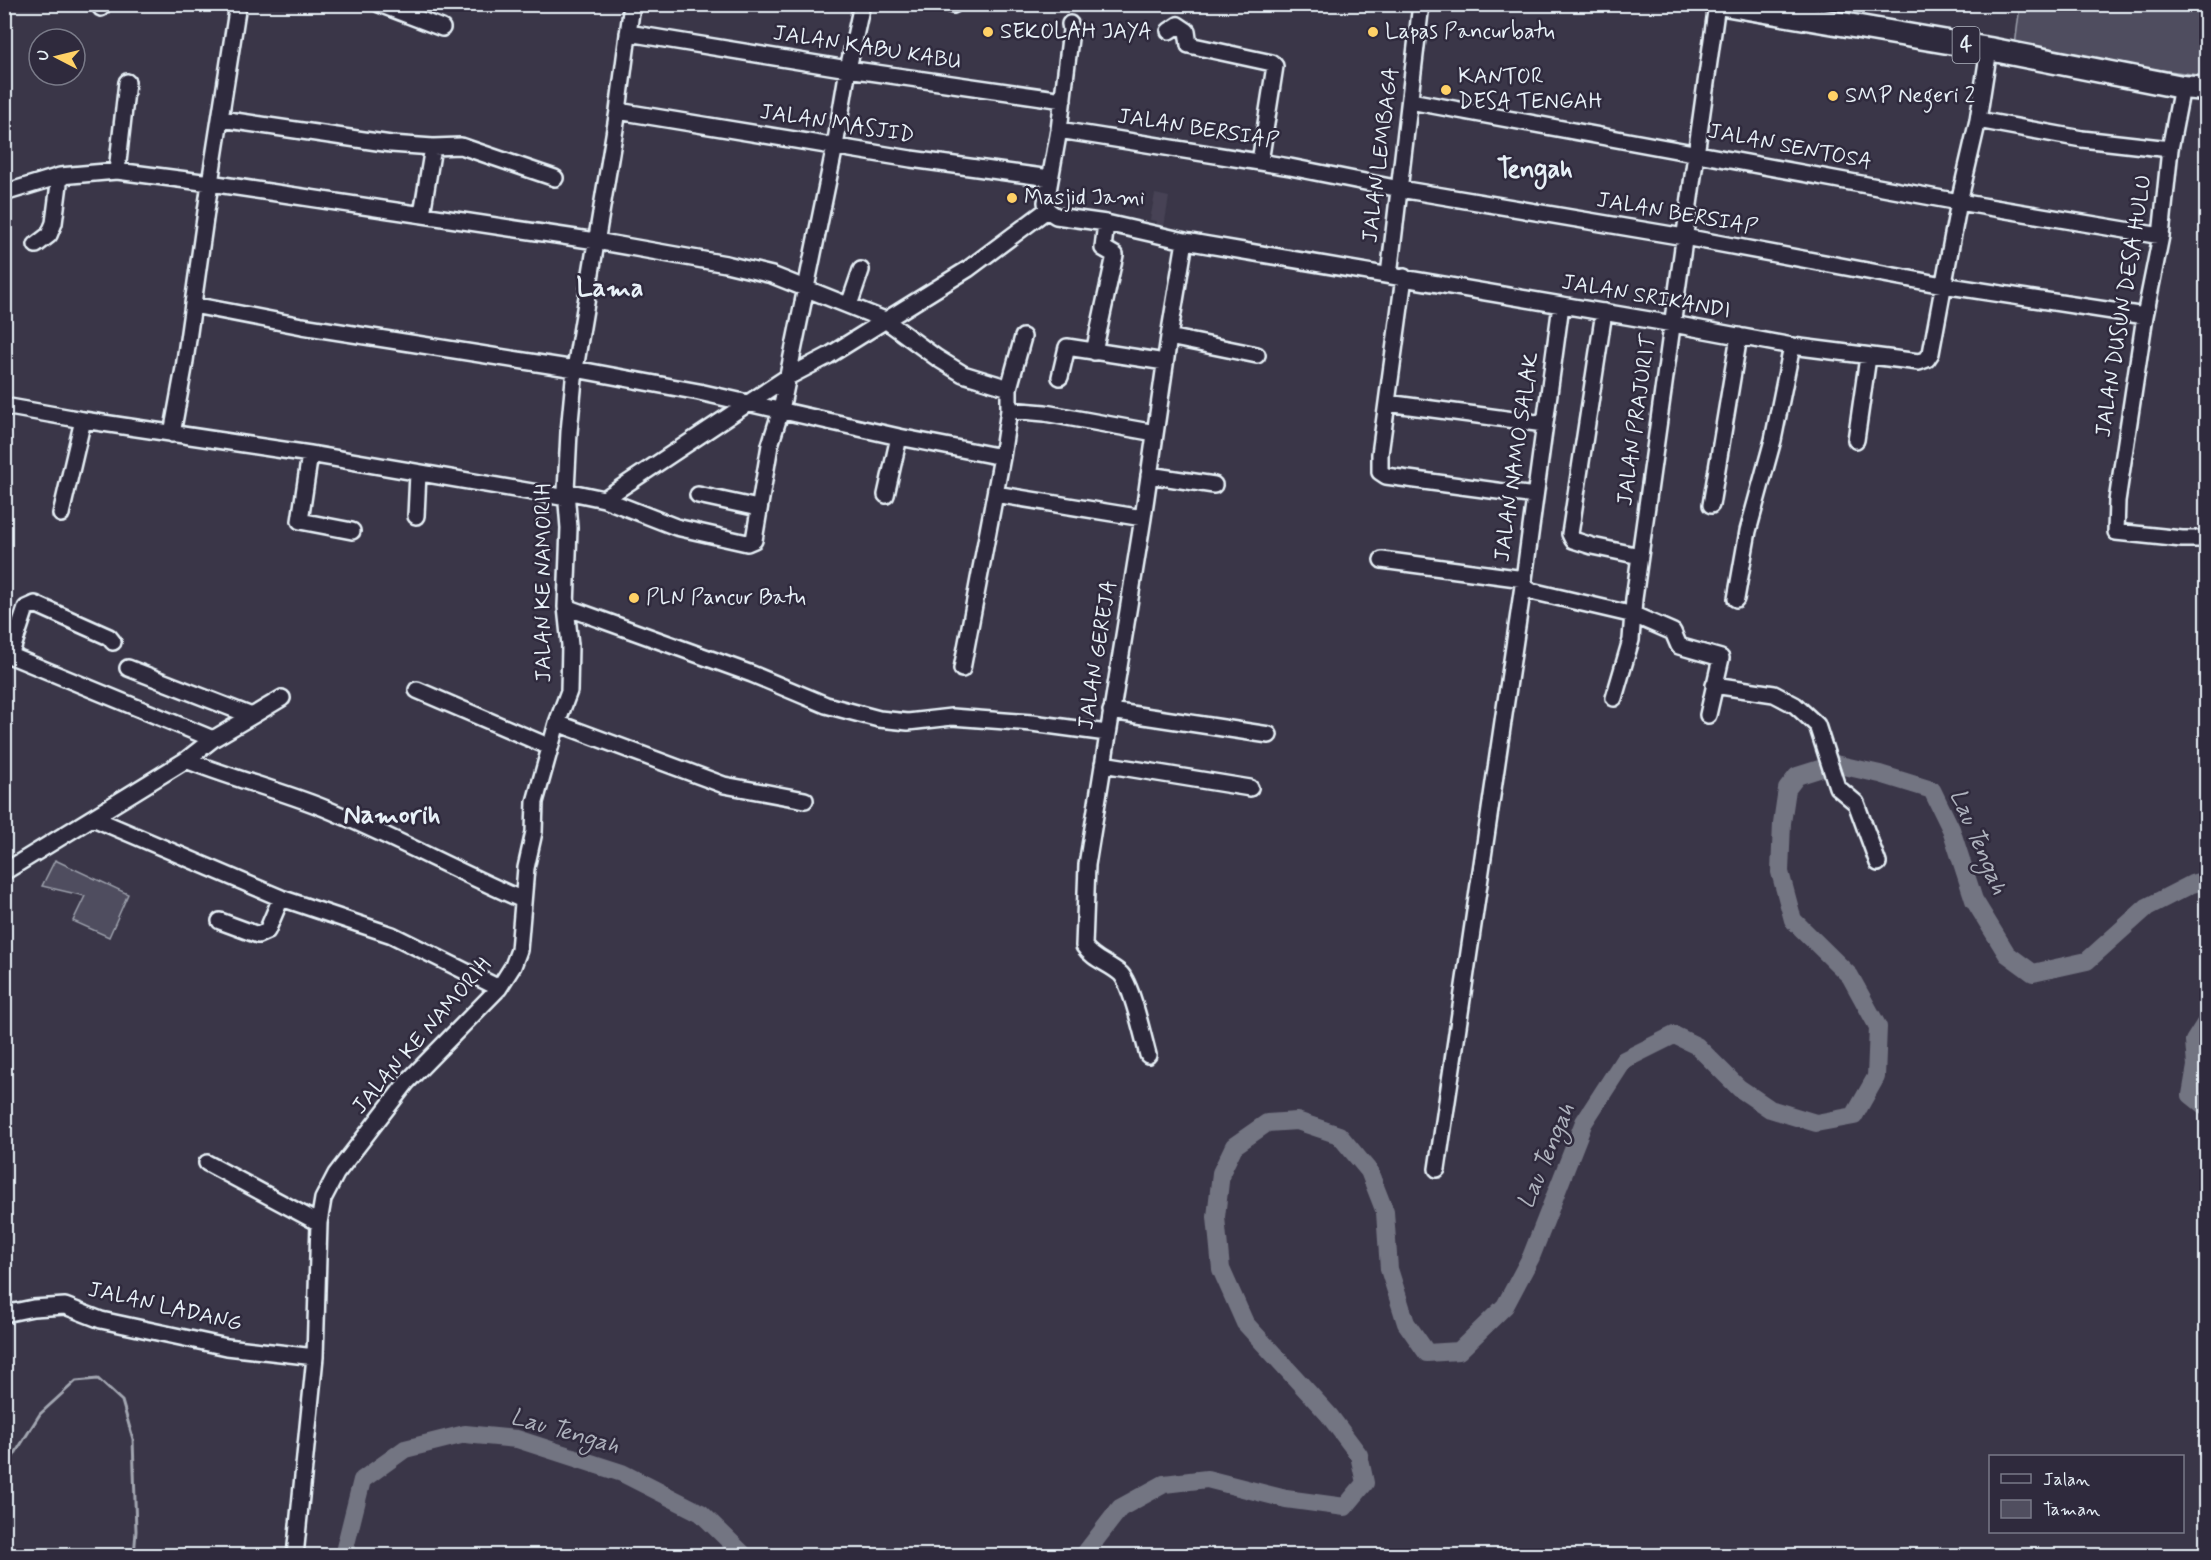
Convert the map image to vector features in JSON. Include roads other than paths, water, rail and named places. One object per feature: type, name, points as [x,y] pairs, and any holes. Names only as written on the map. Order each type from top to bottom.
[{"type":"highway","name":"4","points":[[1724,4],[1989,49],[2182,87],[2206,89]]},
{"type":"street","points":[[172,434],[184,368],[238,4]]},
{"type":"street","points":[[379,4],[442,28]]},
{"type":"street","name":"JALAN KE NAMORIH","points":[[295,1556],[315,1357],[319,1223],[323,1199],[328,1186],[406,1082],[499,988],[513,966],[519,950],[526,868],[534,832],[535,802],[557,723],[569,691],[570,645],[566,608],[569,528],[566,460],[575,369],[618,111],[632,4]]},
{"type":"street","points":[[4,406],[418,473],[604,499],[676,527],[747,543],[752,542],[755,538],[758,508],[770,445],[781,410],[862,4]]},
{"type":"street","name":"JALAN LEMBAGA","points":[[1396,276],[1400,189],[1421,4]]},
{"type":"street","name":"JALAN PRAJURIT","points":[[1614,698],[1631,640],[1634,599],[1717,4]]},
{"type":"street","points":[[604,499],[786,378],[828,356],[968,269],[1047,210],[1046,202],[1063,100],[1070,24]]},
{"type":"street","points":[[1169,31],[1178,25],[1187,31],[1188,45],[1272,63],[1275,66],[1260,162]]},
{"type":"street","name":"JALAN KABU KABU","points":[[628,33],[848,69],[1063,100]]},
{"type":"street","name":"JALAN SRIKANDI","points":[[1047,210],[1056,216],[1106,223],[1185,241],[1792,346],[1910,362],[1927,359],[1931,354],[1959,202],[1978,120],[1989,49]]},
{"type":"street","points":[[117,171],[127,82]]},
{"type":"street","name":"JALAN DUSUN DESA HULU","points":[[2182,87],[2170,149],[2161,236],[2145,316],[2117,501],[2116,532],[2182,540],[2206,539]]},
{"type":"street","name":"JALAN SENTOSA","points":[[1410,101],[1959,202],[2161,236]]},
{"type":"street","name":"JALAN MASJID","points":[[618,111],[1050,178]]},
{"type":"street","points":[[221,119],[391,144],[468,148],[555,178]]},
{"type":"street","points":[[1978,120],[2082,139],[2170,149]]},
{"type":"street","name":"JALAN BERSIAP","points":[[1059,130],[1260,162],[1943,285],[2145,316]]},
{"type":"street","points":[[422,214],[432,147]]},
{"type":"street","points":[[4,193],[60,176],[117,171],[596,241],[756,271],[885,320],[963,374],[1009,387]]},
{"type":"street","points":[[36,245],[49,235],[54,223],[60,176]]},
{"type":"street","points":[[1094,352],[1115,255],[1103,248],[1106,223]]},
{"type":"street","name":"JALAN GEREJA","points":[[1148,1055],[1123,976],[1111,966],[1089,954],[1084,946],[1087,865],[1185,241]]},
{"type":"street","points":[[849,305],[861,270]]},
{"type":"street","points":[[1396,276],[1388,403],[1380,472],[1386,476],[1535,496]]},
{"type":"street","points":[[193,305],[302,326],[575,369],[750,403],[899,437],[1002,457]]},
{"type":"street","name":"JALAN NAMO SALAK","points":[[1382,560],[1524,579],[1561,305]]},
{"type":"street","points":[[1604,312],[1570,534],[1573,540],[1592,546],[1640,556]]},
{"type":"street","points":[[1711,505],[1739,336]]},
{"type":"street","points":[[962,669],[1002,457],[1009,410],[1009,387],[1023,337]]},
{"type":"street","points":[[1169,337],[1257,355]]},
{"type":"street","points":[[1060,377],[1067,347],[1074,346],[1094,352],[1165,362]]},
{"type":"street","points":[[1736,599],[1748,531],[1773,440],[1792,346]]},
{"type":"street","points":[[1856,440],[1868,357]]},
{"type":"street","points":[[1388,403],[1544,424]]},
{"type":"street","points":[[1009,410],[1045,413],[1155,433]]},
{"type":"street","points":[[61,514],[83,420]]},
{"type":"street","points":[[886,495],[899,437]]},
{"type":"street","points":[[310,454],[300,521],[352,531]]},
{"type":"street","points":[[416,516],[418,473]]},
{"type":"street","points":[[1149,475],[1214,484]]},
{"type":"street","points":[[995,494],[1143,518]]},
{"type":"street","points":[[698,495],[758,508]]},
{"type":"street","points":[[1524,579],[1525,587],[1531,591],[1634,615],[1673,632],[1679,646],[1721,658],[1708,715]]},
{"type":"street","points":[[1437,1170],[1524,579]]},
{"type":"street","points":[[113,642],[109,637],[35,604],[26,608],[7,655],[213,739]]},
{"type":"street","points":[[566,608],[752,674],[826,705],[879,719],[908,722],[952,717],[1032,723],[1107,734]]},
{"type":"street","points":[[128,668],[252,716]]},
{"type":"street","points":[[1714,685],[1774,694],[1789,701],[1817,725],[1837,787],[1856,803],[1878,863]]},
{"type":"street","points":[[417,690],[550,747]]},
{"type":"street","points":[[4,872],[186,760],[213,739],[282,698]]},
{"type":"street","points":[[1111,711],[1269,735]]},
{"type":"street","points":[[557,723],[724,785],[805,800]]},
{"type":"street","points":[[186,760],[322,807],[404,844],[467,876],[524,900]]},
{"type":"street","points":[[1103,764],[1250,788]]},
{"type":"street","points":[[93,818],[281,898],[392,935],[499,988]]},
{"type":"street","points":[[220,921],[258,935],[263,934],[267,931],[281,898]]},
{"type":"street","points":[[207,1163],[319,1223]]},
{"type":"street","name":"JALAN LADANG","points":[[4,1314],[33,1308],[65,1306],[101,1320],[227,1347],[315,1357]]},
{"type":"waterway","name":"Lau Tengah","points":[[1083,1556],[1120,1508],[1164,1484],[1207,1479],[1286,1499],[1345,1507],[1365,1483],[1359,1455],[1329,1415],[1245,1323],[1221,1269],[1216,1217],[1221,1173],[1234,1146],[1267,1123],[1297,1121],[1339,1135],[1369,1171],[1385,1212],[1389,1269],[1406,1323],[1427,1353],[1459,1351],[1505,1306],[1531,1257],[1584,1122],[1624,1060],[1674,1035],[1697,1046],[1739,1088],[1770,1109],[1816,1123],[1854,1116],[1876,1077],[1878,1027],[1850,976],[1793,920],[1780,872],[1782,823],[1787,789],[1797,776],[1835,764],[1880,774],[1932,790],[1951,829],[1974,900],[2007,954],[2033,973],[2087,961],[2147,907],[2192,884],[2206,880]]},
{"type":"waterway","name":"Lau Tengah","points":[[2206,1022],[2194,1041],[2196,1066],[2191,1095],[2206,1107]]},
{"type":"waterway","points":[[4,1471],[40,1414],[76,1381],[98,1379],[122,1401],[133,1439],[136,1531],[134,1556]]},
{"type":"waterway","name":"Lau Tengah","points":[[343,1556],[362,1480],[405,1449],[465,1434],[517,1439],[622,1473],[701,1513],[745,1556]]},
{"type":"place","name":"SEKOLAH JAYA","points":[[988,32]]},
{"type":"place","name":"Lapas Pancurbatu","points":[[1373,32]]},
{"type":"place","name":"KANTOR DESA TENGAH","points":[[1446,90]]},
{"type":"place","name":"SMP Negeri 2","points":[[1833,96]]},
{"type":"place","name":"Masjid Jami","points":[[1012,198]]},
{"type":"place","name":"PLN Pancur Batu","points":[[634,598]]},
{"type":"district","name":"Tengah","points":[[1535,170]]},
{"type":"district","name":"Lama","points":[[610,289]]},
{"type":"district","name":"Namorih","points":[[392,816]]}]
